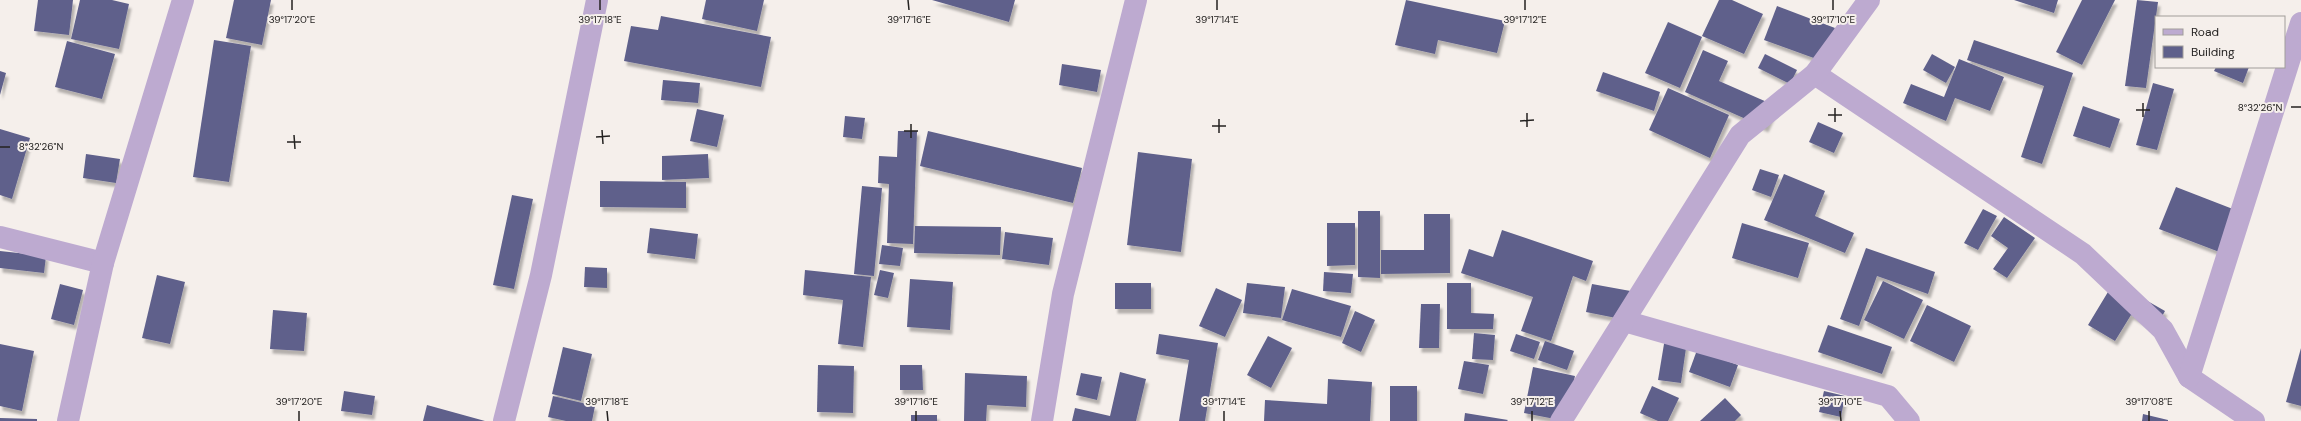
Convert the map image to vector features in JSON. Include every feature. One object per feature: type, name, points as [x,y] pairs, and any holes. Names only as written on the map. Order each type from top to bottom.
[{"type":"street","points":[[68,421],[103,263],[183,0]]},
{"type":"street","points":[[504,421],[541,275],[597,0]]},
{"type":"street","points":[[1042,421],[1063,294],[1136,0]]},
{"type":"street","points":[[1561,421],[1740,135],[1815,74],[1869,0]]},
{"type":"street","points":[[2189,377],[2301,23]]},
{"type":"street","points":[[1815,74],[2083,254],[2163,330],[2189,377],[2254,421]]},
{"type":"street","points":[[0,237],[103,263]]},
{"type":"street","points":[[1624,321],[1888,396],[1909,421]]},
{"type":"building","points":[[38,0],[73,0],[69,35],[34,31]]},
{"type":"building","points":[[80,0],[112,0],[129,4],[119,49],[71,39]]},
{"type":"building","points":[[234,0],[271,0],[262,45],[226,38]]},
{"type":"building","points":[[706,0],[764,0],[757,31],[702,19]]},
{"type":"building","points":[[932,0],[1015,0],[1009,22]]},
{"type":"building","points":[[1406,0],[1505,21],[1497,53],[1438,40],[1435,54],[1395,45]]},
{"type":"building","points":[[1719,0],[1732,0],[1763,14],[1744,54],[1702,36]]},
{"type":"building","points":[[2014,0],[2058,0],[2054,13]]},
{"type":"building","points":[[2082,0],[2115,0],[2082,65],[2056,52]]},
{"type":"building","points":[[2137,0],[2158,2],[2146,88],[2125,86]]},
{"type":"building","points":[[1777,6],[1835,28],[1822,61],[1764,40]]},
{"type":"building","points":[[661,16],[771,37],[761,87],[624,61],[631,26],[658,30]]},
{"type":"building","points":[[1668,22],[1702,37],[1680,88],[1645,73]]},
{"type":"building","points":[[214,40],[251,46],[229,182],[193,177]]},
{"type":"building","points":[[1974,40],[2073,73],[2042,164],[2021,157],[2044,86],[1967,60]]},
{"type":"building","points":[[67,41],[115,54],[102,99],[55,87]]},
{"type":"building","points":[[1703,50],[1728,61],[1719,81],[1776,106],[1766,128],[1685,92]]},
{"type":"building","points":[[1765,54],[1797,70],[1790,84],[1758,68]]},
{"type":"building","points":[[1932,54],[1955,67],[1946,83],[1923,70]]},
{"type":"building","points":[[1959,59],[2004,77],[1990,111],[1955,98],[1946,121],[1903,103],[1911,84],[1944,97]]},
{"type":"building","points":[[1062,64],[1101,70],[1097,92],[1059,85]]},
{"type":"building","points":[[2216,68],[2249,68],[2243,83],[2214,71]]},
{"type":"building","points":[[0,71],[6,73],[0,95]]},
{"type":"building","points":[[1603,72],[1660,92],[1654,111],[1596,91]]},
{"type":"building","points":[[663,80],[700,83],[698,103],[661,100]]},
{"type":"building","points":[[2153,83],[2174,89],[2157,150],[2136,145]]},
{"type":"building","points":[[1668,88],[1729,115],[1710,158],[1649,130]]},
{"type":"building","points":[[2083,106],[2120,119],[2110,148],[2073,136]]},
{"type":"building","points":[[697,109],[724,115],[717,147],[690,141]]},
{"type":"building","points":[[845,116],[865,118],[862,139],[843,137]]},
{"type":"building","points":[[1818,122],[1843,133],[1834,153],[1809,142]]},
{"type":"building","points":[[0,129],[30,138],[12,199],[0,195]]},
{"type":"building","points":[[898,131],[917,131],[913,244],[887,243],[889,184],[878,183],[879,156],[897,157]]},
{"type":"building","points":[[928,131],[1082,168],[1073,203],[920,166]]},
{"type":"building","points":[[1138,152],[1192,159],[1181,252],[1127,245]]},
{"type":"building","points":[[86,154],[120,159],[116,183],[83,178]]},
{"type":"building","points":[[708,154],[709,178],[662,180],[662,156]]},
{"type":"building","points":[[1760,169],[1779,175],[1771,197],[1752,190]]},
{"type":"building","points":[[1784,174],[1825,191],[1815,216],[1854,233],[1845,253],[1764,220]]},
{"type":"building","points":[[600,181],[686,182],[686,208],[600,207]]},
{"type":"building","points":[[862,186],[882,188],[874,276],[854,274]]},
{"type":"building","points":[[2176,187],[2238,211],[2222,253],[2159,229]]},
{"type":"building","points":[[512,195],[533,199],[514,289],[493,285]]},
{"type":"building","points":[[1983,209],[1997,216],[1978,250],[1964,243]]},
{"type":"building","points":[[1358,211],[1380,211],[1380,278],[1358,277]]},
{"type":"building","points":[[1424,214],[1450,214],[1450,273],[1381,274],[1381,250],[1424,250]]},
{"type":"building","points":[[2004,217],[2035,238],[2007,278],[1993,269],[2008,248],[1991,236]]},
{"type":"building","points":[[1327,223],[1355,223],[1355,265],[1327,266]]},
{"type":"building","points":[[1742,223],[1809,243],[1798,278],[1732,258]]},
{"type":"building","points":[[915,226],[1001,227],[1000,255],[914,253]]},
{"type":"building","points":[[650,228],[698,234],[695,259],[647,253]]},
{"type":"building","points":[[1502,230],[1593,261],[1586,281],[1573,276],[1551,341],[1521,331],[1533,297],[1461,273],[1469,249],[1493,257]]},
{"type":"building","points":[[1005,232],[1053,238],[1049,265],[1002,259]]},
{"type":"building","points":[[882,245],[903,248],[900,266],[879,264]]},
{"type":"building","points":[[1866,248],[1935,272],[1928,294],[1877,276],[1859,326],[1840,319]]},
{"type":"building","points":[[0,251],[46,256],[44,273],[0,268]]},
{"type":"building","points":[[585,267],[607,268],[607,288],[584,287]]},
{"type":"building","points":[[805,270],[871,277],[863,347],[838,344],[843,300],[803,295]]},
{"type":"building","points":[[880,270],[894,273],[888,298],[874,295]]},
{"type":"building","points":[[1324,272],[1353,274],[1351,293],[1323,291]]},
{"type":"building","points":[[157,275],[185,282],[170,344],[142,338]]},
{"type":"building","points":[[910,279],[953,282],[950,330],[907,327]]},
{"type":"building","points":[[1883,281],[1923,300],[1904,339],[1864,320]]},
{"type":"building","points":[[2114,282],[2165,311],[2155,329],[2131,315],[2115,341],[2088,325]]},
{"type":"building","points":[[1115,283],[1151,283],[1151,309],[1115,309]]},
{"type":"building","points":[[1247,283],[1285,287],[1281,318],[1243,313]]},
{"type":"building","points":[[1447,283],[1471,283],[1471,313],[1494,314],[1493,329],[1447,329]]},
{"type":"building","points":[[60,284],[83,290],[74,325],[51,319]]},
{"type":"building","points":[[1592,284],[1636,292],[1631,321],[1586,312]]},
{"type":"building","points":[[1216,288],[1242,300],[1225,337],[1199,326]]},
{"type":"building","points":[[1292,289],[1351,306],[1341,337],[1282,320]]},
{"type":"building","points":[[1421,304],[1440,304],[1439,348],[1419,348]]},
{"type":"building","points":[[1927,305],[1971,326],[1954,362],[1910,341]]},
{"type":"building","points":[[273,310],[307,313],[304,351],[270,349]]},
{"type":"building","points":[[1355,311],[1375,320],[1361,352],[1342,343]]},
{"type":"building","points":[[1828,325],[1892,347],[1882,374],[1818,352]]},
{"type":"building","points":[[1474,333],[1495,335],[1493,360],[1472,359]]},
{"type":"building","points":[[1159,334],[1218,343],[1205,421],[1179,421],[1189,360],[1156,354]]},
{"type":"building","points":[[1516,334],[1540,342],[1534,359],[1510,351]]},
{"type":"building","points":[[1268,336],[1292,348],[1271,388],[1247,375]]},
{"type":"building","points":[[1665,338],[1687,341],[1681,383],[1658,380]]},
{"type":"building","points":[[1545,341],[1574,351],[1567,370],[1538,360]]},
{"type":"building","points":[[0,344],[34,351],[22,411],[0,406]]},
{"type":"building","points":[[563,347],[592,354],[581,401],[552,394]]},
{"type":"building","points":[[2301,348],[2301,406],[2286,402]]},
{"type":"building","points":[[1697,350],[1738,365],[1730,387],[1689,372]]},
{"type":"building","points":[[1464,361],[1489,365],[1483,394],[1458,389]]},
{"type":"building","points":[[818,365],[854,366],[853,413],[817,412]]},
{"type":"building","points":[[900,365],[922,365],[923,390],[900,390]]},
{"type":"building","points":[[1533,367],[1575,376],[1565,421],[1524,413]]},
{"type":"building","points":[[1120,372],[1146,379],[1136,421],[1072,421],[1075,408],[1110,416]]},
{"type":"building","points":[[965,373],[1027,376],[1026,407],[987,405],[986,421],[964,421]]},
{"type":"building","points":[[1081,373],[1102,377],[1097,400],[1076,395]]},
{"type":"building","points":[[1328,379],[1372,382],[1370,421],[1264,421],[1265,400],[1327,404]]},
{"type":"building","points":[[1390,386],[1417,386],[1417,421],[1390,421]]},
{"type":"building","points":[[1652,386],[1679,398],[1668,421],[1658,421],[1640,413]]},
{"type":"building","points":[[344,391],[375,396],[372,415],[341,411]]},
{"type":"building","points":[[1824,391],[1845,396],[1841,417],[1819,412]]},
{"type":"building","points":[[553,396],[595,406],[592,421],[566,421],[548,417]]},
{"type":"building","points":[[1725,398],[1741,415],[1735,421],[1700,421]]},
{"type":"building","points":[[427,405],[485,421],[423,421]]},
{"type":"building","points":[[1465,413],[1508,420],[1464,421]]},
{"type":"building","points":[[2143,414],[2168,420],[2168,421],[2142,421]]},
{"type":"building","points":[[911,415],[937,415],[937,421],[911,421]]},
{"type":"building","points":[[0,418],[37,419],[37,421],[0,421]]}]
